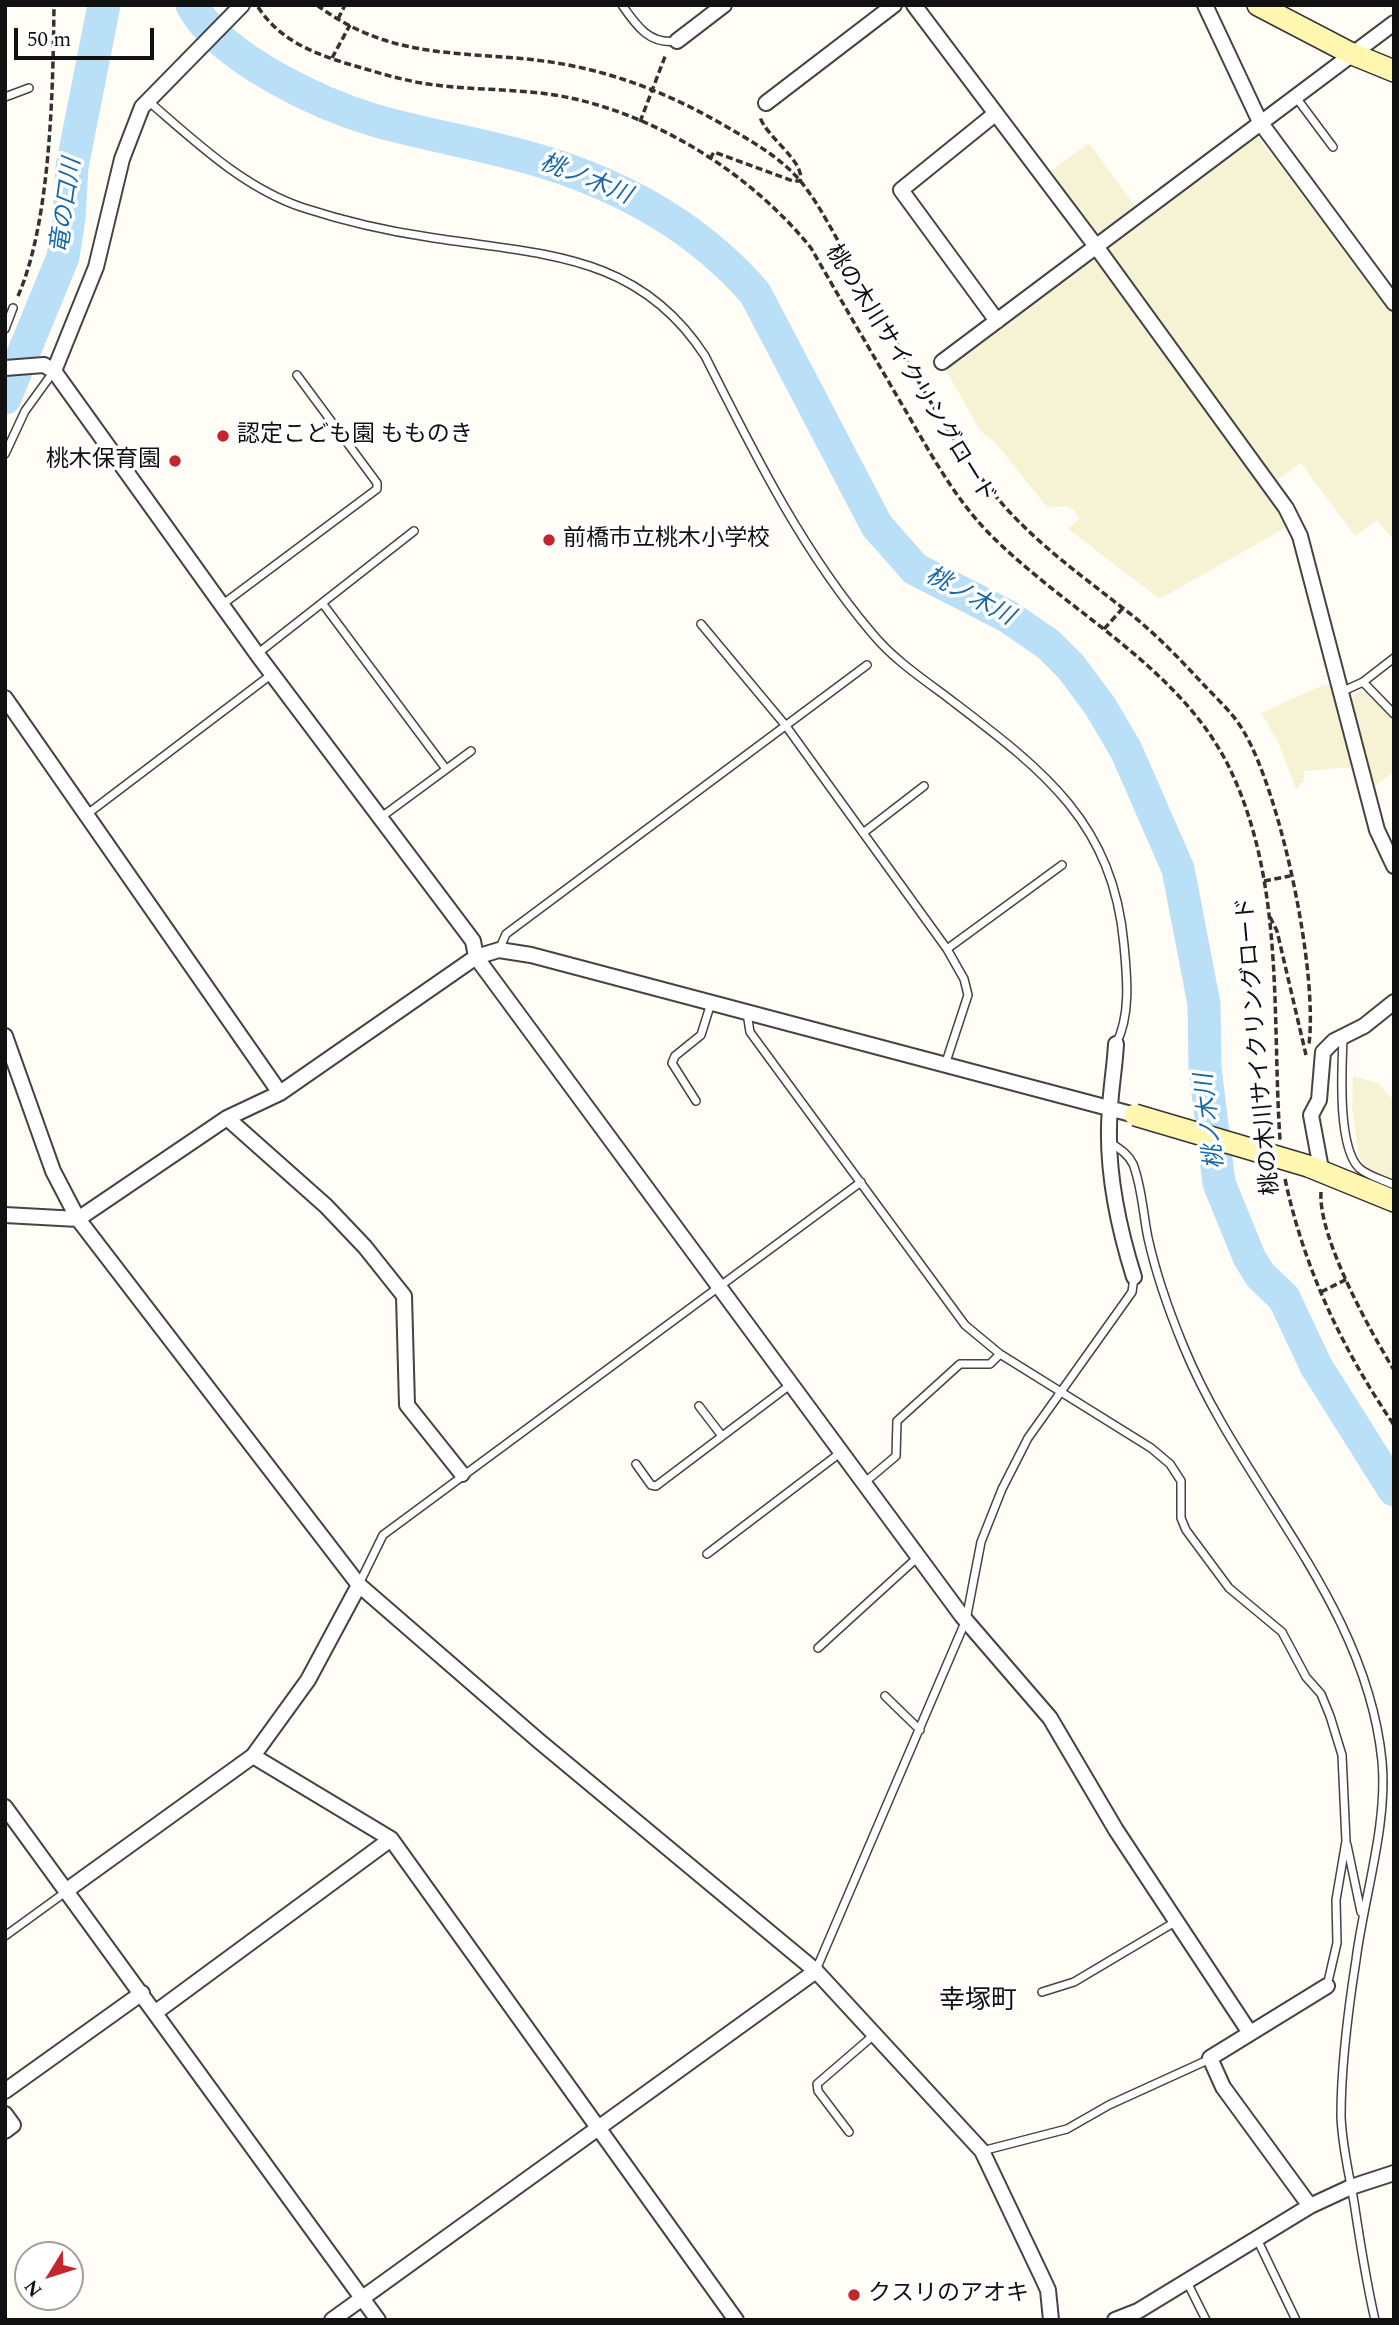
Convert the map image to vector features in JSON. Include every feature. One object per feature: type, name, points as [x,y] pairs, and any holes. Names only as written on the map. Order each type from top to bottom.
[{"type":"street","points":[[49,368],[82,306],[96,267],[132,128],[150,97],[242,5]]},
{"type":"street","points":[[677,41],[724,5]]},
{"type":"street","points":[[766,103],[894,5]]},
{"type":"street","points":[[914,5],[1095,245],[1286,508],[1300,537],[1377,830],[1394,866]]},
{"type":"street","points":[[1205,5],[1260,122],[1394,303]]},
{"type":"street","points":[[1258,5],[1350,53],[1394,71]]},
{"type":"street","points":[[942,362],[1350,53],[1394,23]]},
{"type":"street","points":[[995,114],[901,190],[997,321]]},
{"type":"street","points":[[5,368],[49,368]]},
{"type":"street","points":[[49,368],[257,654],[473,941],[476,957],[718,1289],[966,1620],[1056,1727],[1116,1830],[1250,2033]]},
{"type":"street","points":[[5,698],[281,1093]]},
{"type":"street","points":[[5,1215],[78,1219],[227,1118],[281,1093],[476,957],[499,950],[531,956],[1135,1115],[1318,1173],[1394,1201]]},
{"type":"street","points":[[1318,1173],[1311,1115],[1319,1101],[1323,1052],[1364,1026],[1394,1002]]},
{"type":"street","points":[[5,1036],[53,1171],[78,1219],[359,1585],[603,1795],[816,1971],[982,2151],[1048,2290],[1051,2320]]},
{"type":"street","points":[[1116,1044],[1110,1109],[1116,1216],[1134,1277]]},
{"type":"street","points":[[227,1118],[326,1206],[365,1247],[404,1296],[407,1405],[462,1474]]},
{"type":"street","points":[[67,1891],[253,1756],[308,1680],[359,1585]]},
{"type":"street","points":[[253,1756],[391,1839],[736,2320]]},
{"type":"street","points":[[5,1807],[378,2320]]},
{"type":"street","points":[[156,2012],[391,1839]]},
{"type":"street","points":[[332,2320],[597,2126],[816,1971]]},
{"type":"street","points":[[1310,2206],[1223,2087],[1210,2058],[1327,1986]]},
{"type":"street","points":[[5,2091],[142,1993]]},
{"type":"street","points":[[5,2114],[13,2125],[5,2131]]},
{"type":"street","points":[[1115,2320],[1138,2311],[1310,2206],[1355,2186],[1394,2173]]},
{"type":"lane","points":[[622,5],[645,34],[662,41],[677,41]]},
{"type":"lane","points":[[5,97],[29,88]]},
{"type":"lane","points":[[1295,96],[1332,147]]},
{"type":"lane","points":[[150,97],[211,156],[272,194],[301,207],[429,237],[490,244],[575,260],[628,281],[670,313],[690,333],[705,356],[801,540],[871,633],[903,664],[1027,757],[1061,791],[1089,829],[1108,869],[1122,930],[1126,972],[1125,1014],[1116,1044]]},
{"type":"lane","points":[[5,329],[13,308]]},
{"type":"lane","points":[[5,454],[49,368]]},
{"type":"lane","points":[[223,604],[377,489],[377,483],[297,375]]},
{"type":"lane","points":[[257,654],[414,531]]},
{"type":"lane","points":[[323,604],[446,769]]},
{"type":"lane","points":[[701,624],[786,726],[947,949],[964,979],[968,995],[945,1066]]},
{"type":"lane","points":[[1341,692],[1363,682],[1394,658]]},
{"type":"lane","points":[[499,950],[506,934],[867,665]]},
{"type":"lane","points":[[86,816],[272,674]]},
{"type":"lane","points":[[1363,682],[1394,714]]},
{"type":"lane","points":[[380,818],[471,751]]},
{"type":"lane","points":[[863,833],[924,786]]},
{"type":"lane","points":[[947,949],[1062,865]]},
{"type":"lane","points":[[696,1101],[672,1063],[675,1056],[701,1035],[711,1003]]},
{"type":"lane","points":[[747,1013],[750,1032],[965,1325],[1000,1354],[1151,1448],[1170,1464],[1181,1481],[1181,1518],[1186,1530],[1229,1588],[1282,1632],[1306,1677],[1321,1694],[1342,1755],[1346,1840],[1363,1918]]},
{"type":"lane","points":[[1343,1037],[1343,1102],[1352,1153],[1360,1169],[1394,1185]]},
{"type":"lane","points":[[1111,1143],[1124,1151],[1135,1169],[1152,1256],[1175,1326],[1199,1382],[1240,1457],[1334,1605],[1363,1676],[1382,1763],[1380,1813],[1345,2048],[1342,2111],[1345,2167],[1355,2186],[1375,2320]]},
{"type":"lane","points":[[359,1585],[383,1535],[462,1474],[861,1182]]},
{"type":"lane","points":[[816,1971],[966,1620],[981,1542],[992,1512],[1028,1438],[1132,1292],[1134,1277]]},
{"type":"lane","points":[[863,1483],[896,1456],[895,1430],[904,1413],[960,1364],[990,1364],[1000,1354]]},
{"type":"lane","points":[[636,1464],[652,1485],[656,1486],[790,1385]]},
{"type":"lane","points":[[699,1406],[722,1436]]},
{"type":"lane","points":[[707,1554],[840,1453]]},
{"type":"lane","points":[[818,1648],[918,1557]]},
{"type":"lane","points":[[885,1696],[920,1730]]},
{"type":"lane","points":[[1327,1986],[1337,1943],[1336,1900],[1346,1840]]},
{"type":"lane","points":[[5,1936],[67,1891]]},
{"type":"lane","points":[[1042,1992],[1074,1982],[1175,1922]]},
{"type":"lane","points":[[849,2132],[818,2091],[817,2084],[875,2034]]},
{"type":"lane","points":[[982,2151],[989,2146],[1067,2129],[1109,2105],[1210,2058]]},
{"type":"lane","points":[[1257,2239],[1296,2320]]},
{"type":"lane","points":[[1187,2282],[1206,2320]]},
{"type":"path","points":[[13,308],[32,251],[44,183],[54,5]]},
{"type":"path","name":"桃の木川サイクリングロード","points":[[257,5],[283,36],[310,51],[332,58],[429,84],[570,98],[640,121],[710,159],[771,206],[811,248],[942,472],[982,525],[1022,563],[1104,629],[1170,690],[1197,719],[1226,759],[1246,810],[1264,881],[1269,916],[1281,1149]]},
{"type":"path","points":[[317,5],[338,19],[382,39],[437,53],[527,59],[574,66],[651,90],[732,130],[768,152],[800,180],[971,464],[1004,505],[1041,543],[1124,608],[1183,663],[1242,728],[1270,793],[1290,876],[1305,957],[1310,1031],[1307,1057],[1277,931],[1269,916]]},
{"type":"path","points":[[338,19],[345,5]]},
{"type":"path","points":[[332,58],[350,25]]},
{"type":"path","points":[[640,121],[663,61]]},
{"type":"path","points":[[766,103],[759,113],[762,124],[799,169],[800,180]]},
{"type":"path","points":[[710,159],[714,152],[793,181],[800,180]]},
{"type":"path","points":[[1104,629],[1124,608]]},
{"type":"path","points":[[1264,881],[1290,876]]},
{"type":"path","points":[[1318,1173],[1322,1209],[1347,1279],[1394,1370]]},
{"type":"path","name":"桃の木川サイクリングロード","points":[[1284,1174],[1302,1247],[1320,1292],[1346,1346],[1394,1425]]},
{"type":"path","points":[[1320,1292],[1347,1279]]},
{"type":"shaded area","points":[[1257,136],[1394,314],[1394,541],[1377,520],[1355,536],[1301,463],[1273,483],[1105,251]]},
{"type":"shaded area","points":[[1089,143],[1135,206],[1099,234],[1049,172]]},
{"type":"shaded area","points":[[1094,258],[1265,486],[1290,525],[1160,599],[1068,529],[1079,519],[1074,510],[1068,506],[1048,507],[995,442],[980,431],[946,370]]},
{"type":"shaded area","points":[[1335,684],[1355,767],[1303,771],[1305,780],[1296,789],[1279,744],[1261,713],[1321,686]]},
{"type":"shaded area","points":[[1359,691],[1366,693],[1394,721],[1394,772],[1372,788],[1348,701]]},
{"type":"shaded area","points":[[1353,1076],[1378,1083],[1394,1101],[1394,1178],[1391,1180],[1373,1173],[1359,1157],[1352,1107]]},
{"type":"waterway","name":"竜の口川","points":[[5,398],[63,257],[72,167],[104,5]]},
{"type":"waterway","name":"桃ノ木川","points":[[192,5],[206,25],[248,61],[328,104],[377,121],[505,151],[577,173],[633,199],[686,231],[734,270],[755,293],[877,526],[915,569],[1007,616],[1048,644],[1071,667],[1100,706],[1126,750],[1178,869],[1204,1004],[1205,1068],[1219,1183],[1249,1257],[1260,1275],[1284,1298],[1316,1366],[1394,1490]]},
{"type":"place","name":"認定こども園 もものき","points":[[223,436]]},
{"type":"place","name":"桃木保育園","points":[[175,461]]},
{"type":"place","name":"前橋市立桃木小学校","points":[[549,540]]},
{"type":"place","name":"クスリのアオキ","points":[[854,2295]]},
{"type":"district","name":"幸塚町","points":[[978,2003]]}]
